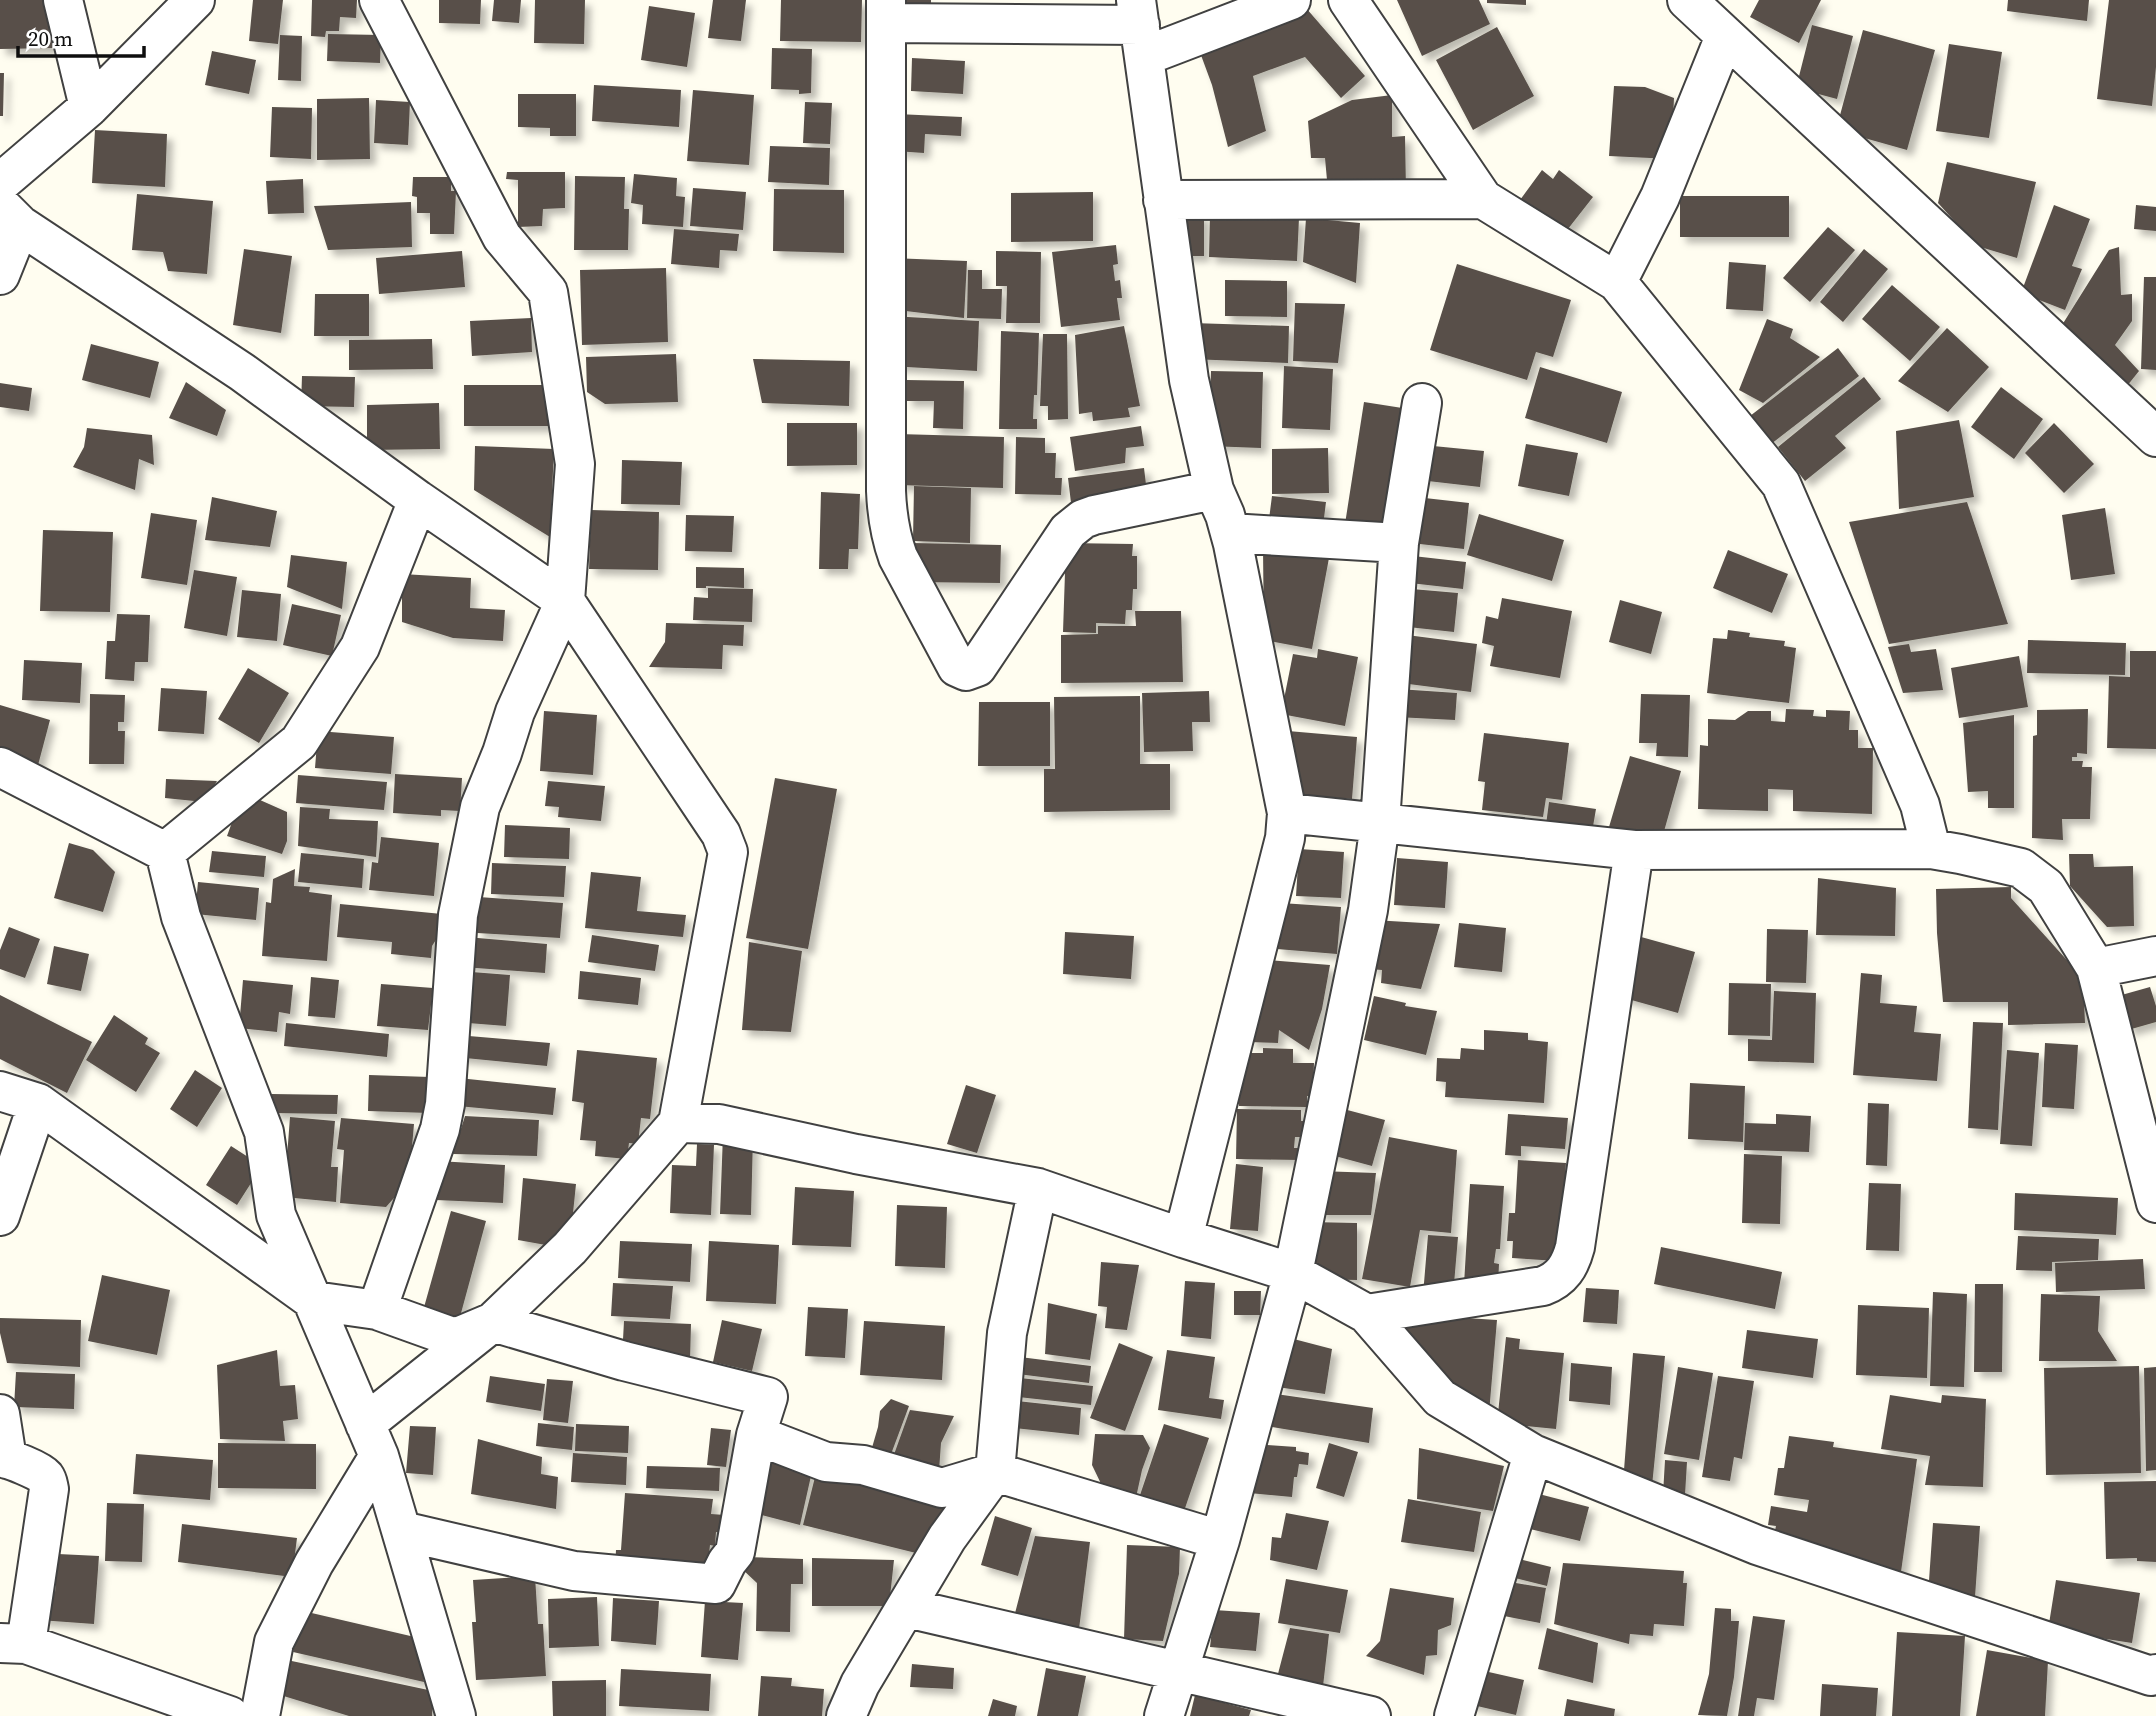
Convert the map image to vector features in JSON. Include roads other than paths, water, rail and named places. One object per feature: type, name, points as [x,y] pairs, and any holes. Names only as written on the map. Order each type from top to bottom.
[{"type":"street","points":[[63,0],[89,107]]},
{"type":"street","points":[[0,183],[89,107],[195,0]]},
{"type":"street","points":[[377,1310],[432,1153],[442,1116],[458,915],[480,807],[502,753],[507,731],[565,601],[575,464],[548,292],[502,237],[379,0]]},
{"type":"street","points":[[1214,490],[1094,514],[1075,524],[977,667],[966,671],[957,667],[898,557],[891,538],[888,517],[886,12],[1140,27],[1291,0]]},
{"type":"street","points":[[1348,0],[1483,200],[1618,282],[1781,484],[1920,805],[1930,849]]},
{"type":"street","points":[[1618,282],[1668,178],[1709,13],[2156,437]]},
{"type":"street","points":[[1140,27],[1189,380],[1214,490],[1230,533],[1287,813],[1285,838],[1183,1238]]},
{"type":"street","points":[[1163,200],[1483,200]]},
{"type":"street","points":[[0,275],[10,215],[242,372],[418,500],[565,601],[720,834],[728,852],[678,1123],[570,1248],[372,1440],[297,1600],[274,1642],[260,1716]]},
{"type":"street","points":[[1164,1716],[1220,1540],[1293,1273],[1365,924],[1380,823],[1399,543],[1422,403]]},
{"type":"street","points":[[165,852],[299,742],[360,647],[418,500]]},
{"type":"street","points":[[1230,533],[1399,543]]},
{"type":"street","points":[[0,767],[165,852],[181,917],[264,1132],[276,1215],[372,1440],[402,1531],[456,1716]]},
{"type":"street","points":[[1287,813],[1634,850],[1930,849],[2021,868],[2046,887],[2096,968],[2156,1203]]},
{"type":"street","points":[[1367,1314],[1543,1286],[1560,1278],[1571,1260],[1634,850]]},
{"type":"street","points":[[2096,968],[2156,956]]},
{"type":"street","points":[[0,1091],[38,1103],[314,1301],[377,1310],[455,1338],[493,1322],[624,1361],[768,1397],[756,1435],[735,1552],[716,1584],[574,1571],[402,1531]]},
{"type":"street","points":[[0,1216],[38,1103]]},
{"type":"street","points":[[678,1123],[719,1124],[856,1154],[1038,1188],[1293,1273],[1367,1314],[1440,1398],[1533,1454],[1757,1545],[2151,1676],[2156,1674]]},
{"type":"street","points":[[846,1716],[860,1684],[947,1538],[995,1472],[1007,1333],[1038,1188]]},
{"type":"street","points":[[0,1414],[4,1458],[41,1474],[49,1489],[13,1644],[230,1716]]},
{"type":"street","points":[[756,1435],[826,1462],[863,1465],[942,1488],[995,1472],[1220,1540]]},
{"type":"street","points":[[1454,1716],[1533,1454]]},
{"type":"street","points":[[907,1608],[1371,1716]]}]
